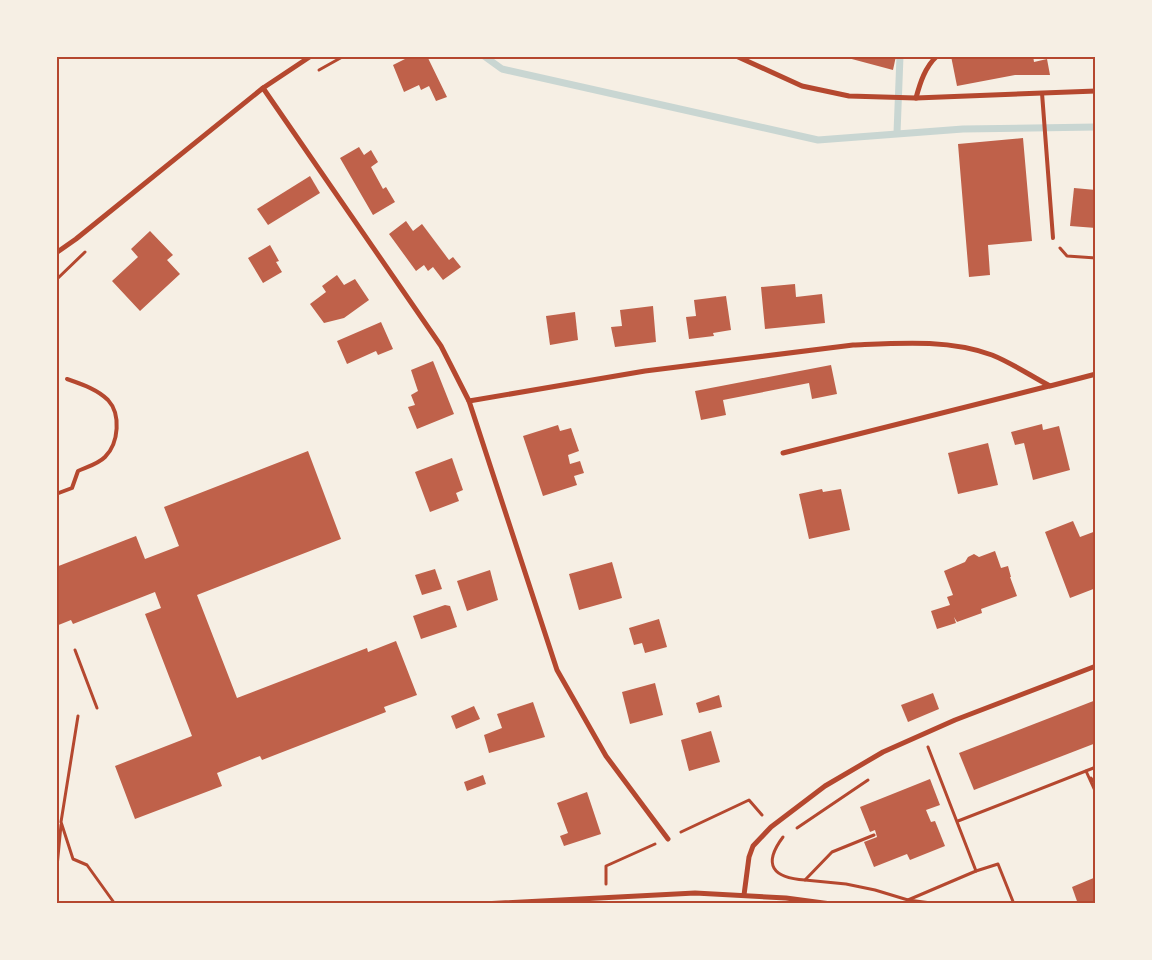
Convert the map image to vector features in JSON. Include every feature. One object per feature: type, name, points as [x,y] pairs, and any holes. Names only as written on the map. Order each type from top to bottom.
[{"type":"street","points":[[56,253],[76,239],[263,88],[312,56]]},
{"type":"street","points":[[736,56],[802,86],[828,92],[872,97],[916,98],[1096,91]]},
{"type":"street","points":[[916,98],[922,79],[937,56]]},
{"type":"street","points":[[263,88],[440,346],[469,401],[557,670],[606,756],[668,839]]},
{"type":"street","points":[[469,401],[645,371],[853,345],[882,344],[940,344],[968,348],[992,355],[1050,386]]},
{"type":"street","points":[[783,453],[1096,374]]},
{"type":"street","points":[[744,895],[749,857],[757,842],[771,827],[825,786],[884,752],[955,720],[1096,666]]},
{"type":"street","points":[[483,904],[695,894],[744,895],[831,904]]},
{"type":"lane","points":[[1042,93],[1053,238]]},
{"type":"lane","points":[[56,494],[72,488],[78,471],[105,457],[112,447],[116,433],[115,413],[107,399],[90,388],[67,379]]},
{"type":"path","points":[[1053,238],[1067,256],[1096,258]]},
{"type":"path","points":[[75,650],[97,708]]},
{"type":"path","points":[[56,877],[61,822],[78,716]]},
{"type":"path","points":[[920,748],[927,744],[976,871]]},
{"type":"path","points":[[958,821],[1096,767]]},
{"type":"path","points":[[1086,771],[1096,785]]},
{"type":"path","points":[[1086,771],[1096,792]]},
{"type":"path","points":[[876,775],[782,838],[774,853],[773,867],[782,876],[789,879],[846,884],[908,900],[939,904]]},
{"type":"path","points":[[708,818],[749,800],[771,827]]},
{"type":"path","points":[[61,822],[73,859],[87,865],[115,904]]},
{"type":"path","points":[[805,880],[832,852],[874,835]]},
{"type":"path","points":[[908,900],[976,871],[998,864],[1014,904]]},
{"type":"path","points":[[606,866],[606,882]]},
{"type":"building","points":[[411,56],[427,56],[447,97],[436,101],[429,86],[421,90],[419,85],[404,92],[393,65]]},
{"type":"building","points":[[848,56],[896,56],[893,70],[848,58]]},
{"type":"building","points":[[951,56],[1033,56],[1034,62],[1047,59],[1050,75],[1015,75],[957,86]]},
{"type":"building","points":[[1023,138],[1032,241],[988,245],[990,275],[969,277],[958,144]]},
{"type":"building","points":[[359,147],[364,155],[371,150],[378,162],[371,167],[383,189],[386,187],[395,202],[373,215],[340,158]]},
{"type":"building","points":[[310,176],[320,193],[268,225],[257,209]]},
{"type":"building","points":[[1074,188],[1096,190],[1096,228],[1070,226]]},
{"type":"building","points":[[406,221],[413,231],[422,224],[449,260],[453,257],[461,267],[443,280],[433,267],[428,271],[424,265],[416,271],[389,234]]},
{"type":"building","points":[[150,231],[173,255],[167,260],[180,274],[140,311],[112,281],[138,257],[131,249]]},
{"type":"building","points":[[270,245],[279,261],[276,262],[282,272],[263,283],[248,258]]},
{"type":"building","points":[[337,275],[344,285],[355,279],[369,300],[344,318],[324,323],[310,304],[326,292],[322,286]]},
{"type":"building","points":[[795,284],[796,297],[822,294],[825,323],[765,329],[761,287]]},
{"type":"building","points":[[726,296],[731,330],[713,333],[714,336],[689,339],[686,317],[696,316],[694,300]]},
{"type":"building","points":[[653,306],[656,342],[615,347],[611,327],[622,326],[620,310]]},
{"type":"building","points":[[575,312],[578,340],[550,345],[546,316]]},
{"type":"building","points":[[381,322],[393,349],[378,355],[376,351],[347,364],[337,341]]},
{"type":"building","points":[[433,361],[454,414],[417,429],[408,407],[415,405],[411,395],[418,391],[411,370]]},
{"type":"building","points":[[831,365],[837,394],[812,399],[809,383],[723,400],[726,415],[701,420],[695,391]]},
{"type":"building","points":[[1042,424],[1043,430],[1059,426],[1070,470],[1033,480],[1024,443],[1015,445],[1011,432]]},
{"type":"building","points":[[558,425],[560,431],[571,428],[579,451],[568,455],[570,464],[580,461],[584,473],[574,476],[577,485],[543,496],[523,436]]},
{"type":"building","points":[[988,443],[998,485],[958,494],[948,453]]},
{"type":"building","points":[[308,451],[341,539],[197,595],[237,698],[367,648],[368,652],[396,641],[417,695],[384,707],[386,712],[262,760],[260,756],[217,773],[222,786],[135,819],[115,766],[192,736],[145,614],[161,608],[155,592],[73,624],[71,620],[56,626],[56,567],[136,536],[145,559],[179,546],[164,507]]},
{"type":"building","points":[[452,458],[463,490],[456,493],[459,501],[430,512],[415,472]]},
{"type":"building","points":[[822,489],[823,492],[841,489],[850,530],[809,539],[799,494]]},
{"type":"building","points":[[1073,521],[1080,537],[1096,531],[1096,588],[1070,598],[1045,532]]},
{"type":"building","points":[[995,551],[1001,568],[1008,566],[1017,596],[981,609],[982,613],[957,622],[954,617],[956,623],[937,629],[931,611],[950,605],[947,597],[953,595],[944,571],[965,562],[968,557],[974,554],[979,557]]},
{"type":"building","points":[[612,562],[622,598],[579,610],[569,574]]},
{"type":"building","points":[[435,569],[442,589],[422,595],[415,575]]},
{"type":"building","points":[[490,570],[498,600],[467,611],[457,581]]},
{"type":"building","points":[[445,605],[450,606],[457,627],[421,639],[413,616]]},
{"type":"building","points":[[659,619],[667,647],[645,653],[642,643],[634,645],[629,628]]},
{"type":"building","points":[[655,683],[663,715],[630,724],[622,692]]},
{"type":"building","points":[[933,693],[939,709],[908,722],[901,705]]},
{"type":"building","points":[[719,695],[722,707],[699,713],[696,703]]},
{"type":"building","points":[[1096,700],[1096,743],[974,790],[959,753]]},
{"type":"building","points":[[533,702],[545,737],[489,753],[484,735],[502,728],[497,714]]},
{"type":"building","points":[[474,706],[480,719],[456,729],[451,716]]},
{"type":"building","points":[[711,731],[720,762],[689,771],[681,740]]},
{"type":"building","points":[[483,775],[486,784],[467,791],[464,782]]},
{"type":"building","points":[[930,779],[940,805],[926,810],[931,822],[935,821],[945,846],[910,860],[907,854],[874,867],[864,842],[877,837],[875,830],[870,832],[860,807]]},
{"type":"building","points":[[587,792],[601,834],[564,846],[560,836],[568,833],[557,803]]},
{"type":"building","points":[[1096,877],[1096,904],[1078,904],[1072,887]]},
{"type":"waterway","points":[[484,56],[502,69],[818,140],[963,129],[1096,127]]},
{"type":"waterway","points":[[897,133],[900,56]]}]
